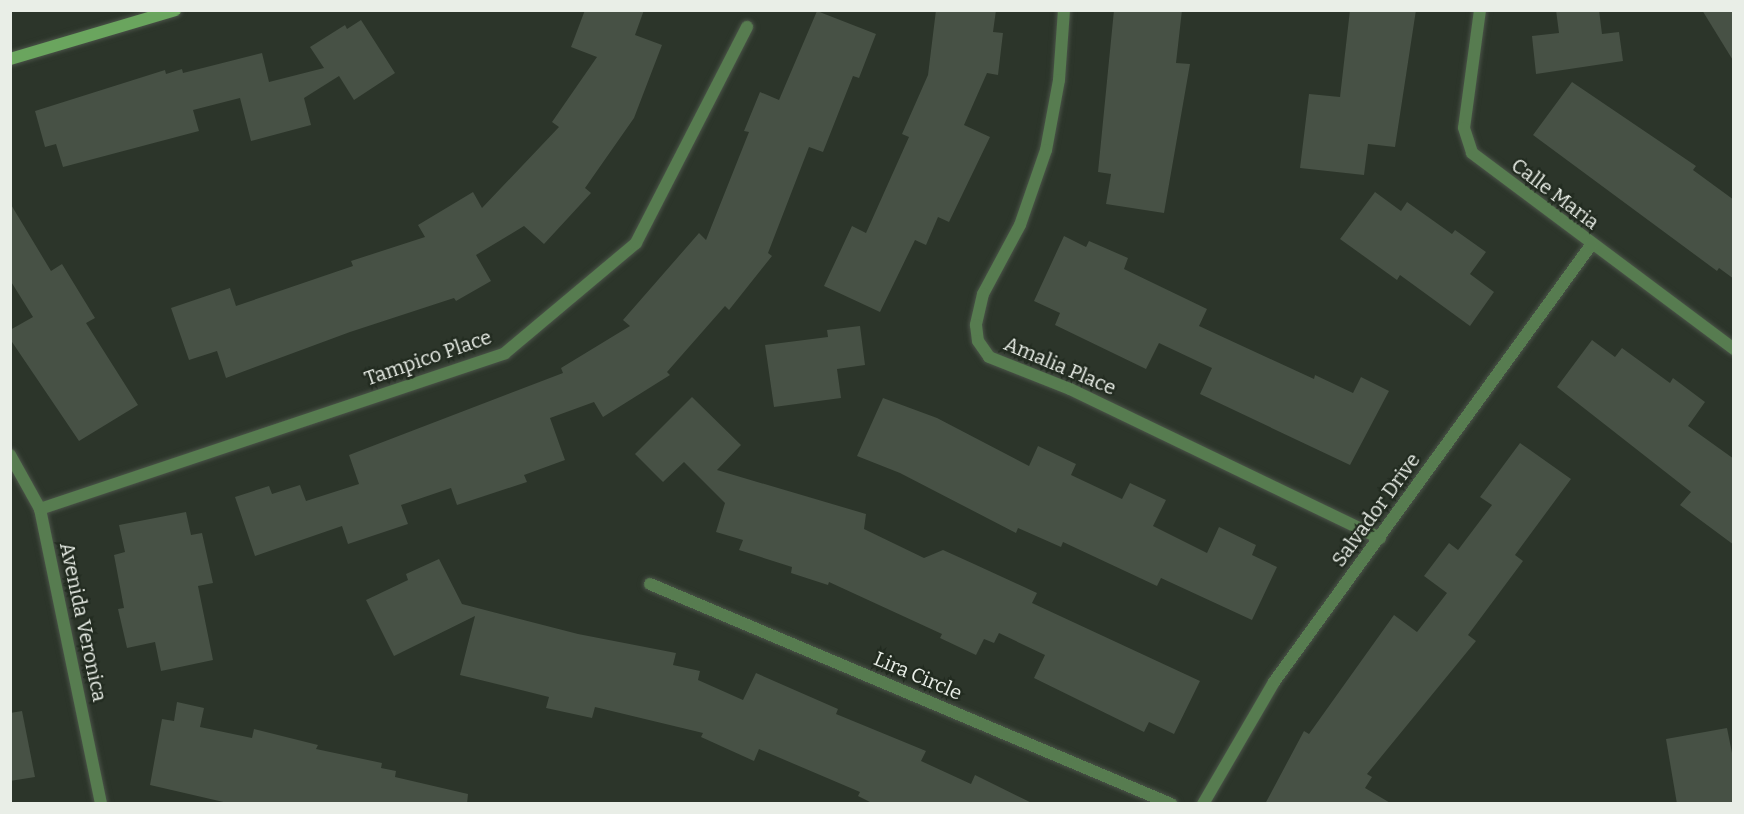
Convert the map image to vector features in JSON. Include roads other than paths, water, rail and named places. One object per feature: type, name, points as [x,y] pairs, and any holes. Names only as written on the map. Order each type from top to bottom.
[{"type":"street","points":[[10,59],[175,10]]},
{"type":"street","name":"Amalia Place","points":[[1064,10],[1059,80],[1046,150],[1020,225],[983,294],[976,325],[978,341],[989,357],[1070,389],[1380,538]]},
{"type":"street","name":"Calle Maria","points":[[1480,10],[1464,128],[1472,153],[1591,245],[1734,349]]},
{"type":"street","name":"Tampico Place","points":[[40,509],[505,353],[636,243],[747,27]]},
{"type":"street","name":"Salvador Drive","points":[[1203,804],[1274,682],[1591,245]]},
{"type":"street","name":"Avenida Veronica","points":[[10,454],[40,509],[101,804]]},
{"type":"street","name":"Lira Circle","points":[[650,584],[1171,804]]}]
